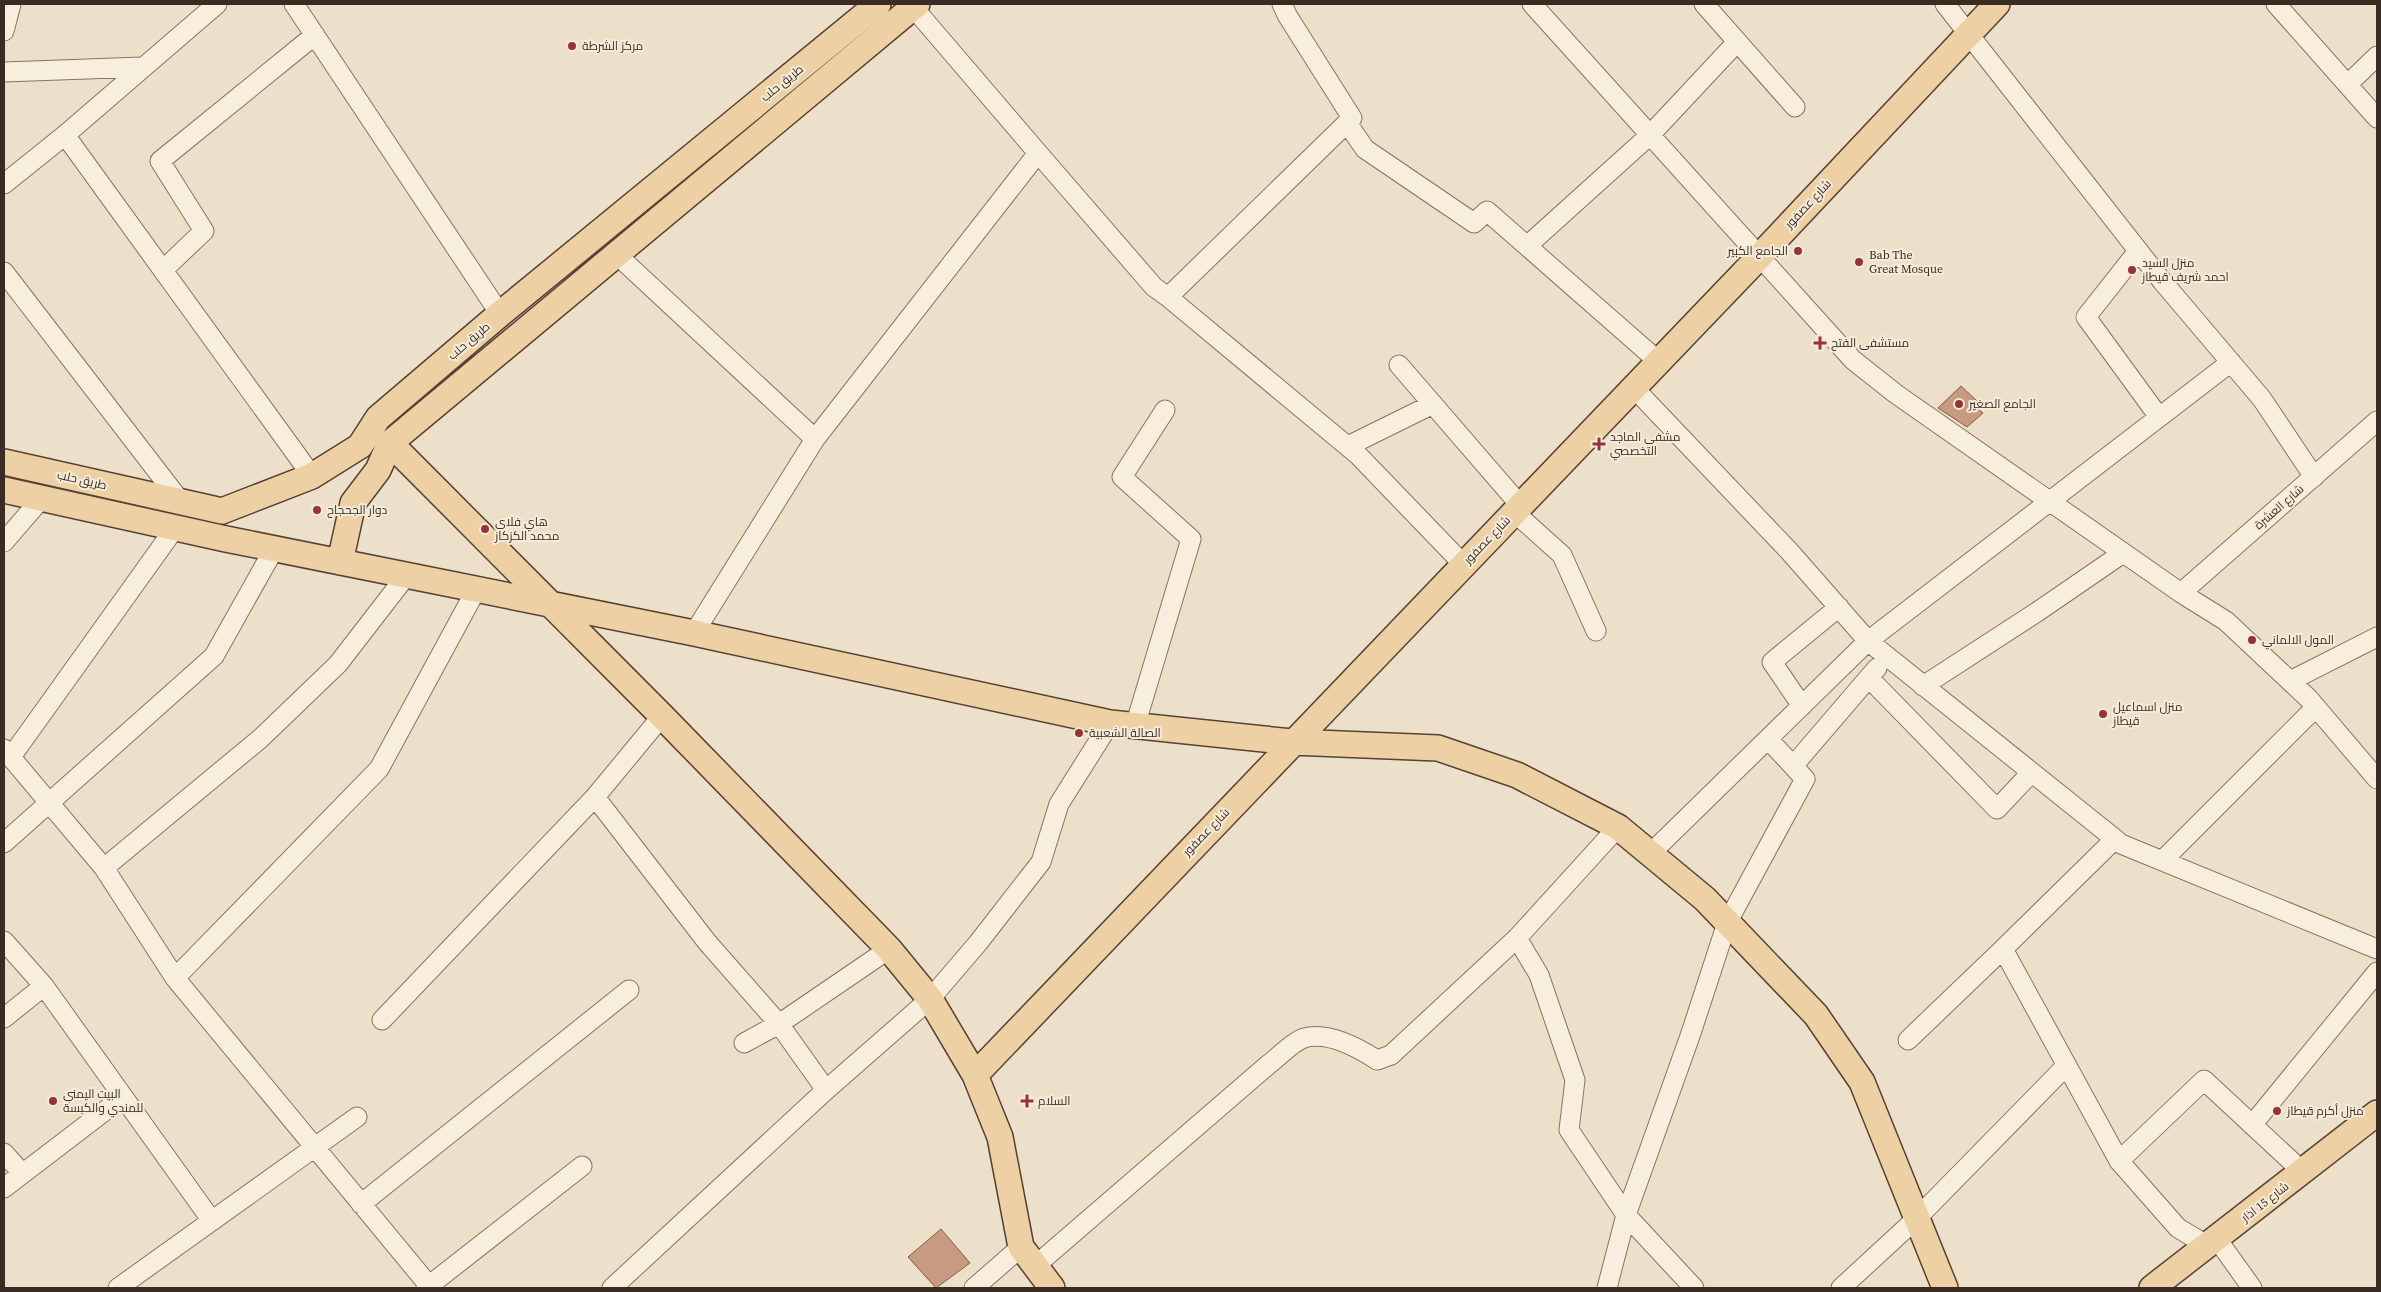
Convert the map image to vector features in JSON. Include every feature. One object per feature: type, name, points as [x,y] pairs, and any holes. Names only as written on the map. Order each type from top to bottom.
[{"type":"main road","name":"طريق حلب","points":[[4,462],[222,511],[312,476],[360,446],[378,418],[500,314],[878,4]]},
{"type":"main road","name":"شارع عصفور","points":[[975,1075],[1292,742],[1759,257],[1997,4]]},
{"type":"main road","points":[[340,562],[352,503],[378,470],[390,443],[915,5]]},
{"type":"main road","points":[[390,443],[548,604],[662,716],[889,949],[930,1000],[975,1075],[1000,1137],[1028,1257],[1052,1288]]},
{"type":"main road","points":[[360,446],[378,470]]},
{"type":"main road","points":[[4,490],[274,549],[694,633],[1110,723],[1292,742],[1438,748],[1517,775],[1618,826],[1705,899],[1816,1015],[1862,1082],[1945,1288]]},
{"type":"main road","points":[[222,511],[226,539]]},
{"type":"main road","name":"شارع 15 اذار","points":[[2152,1288],[2377,1113]]},
{"type":"street","points":[[4,31],[11,4]]},
{"type":"street","points":[[4,184],[65,135],[217,4]]},
{"type":"street","points":[[294,4],[500,314]]},
{"type":"street","points":[[1168,297],[1352,118],[1282,4]]},
{"type":"street","points":[[1532,4],[1853,360],[1896,394],[2181,593],[2226,621],[2316,707],[2377,779]]},
{"type":"street","points":[[1704,4],[1795,107]]},
{"type":"street","points":[[1945,4],[2138,251],[2262,398],[2314,477]]},
{"type":"street","points":[[2276,4],[2377,118]]},
{"type":"street","points":[[915,5],[1038,153],[1154,287],[1348,446],[1463,564]]},
{"type":"street","points":[[162,270],[204,231],[160,161],[315,35]]},
{"type":"street","points":[[1527,246],[1650,135],[1737,42]]},
{"type":"street","points":[[2348,84],[2377,56]]},
{"type":"street","points":[[4,72],[142,67]]},
{"type":"street","points":[[1347,123],[1365,149],[1474,223],[1487,211],[1658,361]]},
{"type":"street","points":[[65,135],[312,476]]},
{"type":"street","points":[[694,633],[815,439],[1038,153]]},
{"type":"street","points":[[2138,251],[2086,317],[2159,417]]},
{"type":"street","points":[[615,254],[815,439]]},
{"type":"street","points":[[4,272],[181,502]]},
{"type":"street","points":[[1650,854],[1868,641],[2231,362]]},
{"type":"street","points":[[1399,365],[1517,508],[1562,555],[1596,631]]},
{"type":"street","points":[[1633,387],[1790,552],[1868,641],[2114,839],[2121,844],[2377,949]]},
{"type":"street","points":[[1348,446],[1433,404]]},
{"type":"street","points":[[1135,726],[1191,539],[1122,477],[1165,410]]},
{"type":"street","name":"شارع العشرة","points":[[2181,593],[2377,421]]},
{"type":"street","points":[[4,542],[42,498]]},
{"type":"street","points":[[175,528],[7,753],[104,868],[175,978],[429,1287],[582,1166]]},
{"type":"street","points":[[4,843],[214,656],[274,549]]},
{"type":"street","points":[[1923,686],[2037,612],[2123,552]]},
{"type":"street","points":[[104,868],[261,738],[338,664],[406,576]]},
{"type":"street","points":[[175,978],[379,769],[476,590]]},
{"type":"street","points":[[1802,706],[1772,662],[1839,607]]},
{"type":"street","points":[[2290,682],[2377,637]]},
{"type":"street","points":[[1607,1288],[1626,1215],[1690,1036],[1727,923],[1799,772],[1886,657]]},
{"type":"street","points":[[1869,678],[1997,809],[2031,772]]},
{"type":"street","points":[[2162,861],[2316,707]]},
{"type":"street","points":[[382,1020],[595,797],[662,716]]},
{"type":"street","points":[[612,1288],[826,1090],[930,1000],[1041,862],[1059,804],[1110,723]]},
{"type":"street","points":[[1768,739],[1799,772]]},
{"type":"street","points":[[595,797],[708,942],[779,1024],[826,1090]]},
{"type":"street","points":[[974,1288],[1028,1257],[1303,1038],[1325,1037],[1357,1048],[1377,1060],[1391,1055],[1517,938],[1618,826]]},
{"type":"street","points":[[1908,1040],[2114,839]]},
{"type":"street","points":[[1517,938],[1539,974],[1575,1080],[1569,1130],[1626,1215],[1694,1288]]},
{"type":"street","points":[[4,942],[44,986],[212,1220]]},
{"type":"street","points":[[744,1043],[779,1024],[889,949]]},
{"type":"street","points":[[2003,949],[2119,1160],[2178,1228],[2213,1242],[2252,1288]]},
{"type":"street","points":[[2252,1125],[2377,972]]},
{"type":"street","points":[[4,1018],[44,986]]},
{"type":"street","points":[[361,1204],[629,990]]},
{"type":"street","points":[[1842,1288],[1917,1218],[2066,1066]]},
{"type":"street","points":[[2119,1160],[2204,1080],[2303,1172]]},
{"type":"street","points":[[4,1188],[123,1097]]},
{"type":"street","points":[[118,1288],[357,1117]]},
{"type":"street","points":[[4,1153],[22,1173]]},
{"type":"building","name":"الجامع الصغير","points":[[1961,386],[1978,402],[1976,407],[1983,413],[1967,427],[1938,408]]},
{"type":"building","points":[[941,1229],[970,1263],[936,1288],[908,1257]]},
{"type":"place","name":"مركز الشرطة","points":[[572,46]]},
{"type":"place","name":"الجامع الكبير","points":[[1798,251]]},
{"type":"place","name":"Bab The Great Mosque","points":[[1859,262]]},
{"type":"place","name":"منزل السيد احمد شريف قيطاز","points":[[2132,270]]},
{"type":"place","name":"مستشفى الفتح","points":[[1820,343]]},
{"type":"place","name":"الجامع الصغير","points":[[1959,404]]},
{"type":"place","name":"مشفى الماجد التخصصي","points":[[1599,444]]},
{"type":"place","name":"دوار الجحجاح","points":[[317,510]]},
{"type":"place","name":"هاي فلاي محمد الكزكاز","points":[[485,529]]},
{"type":"place","name":"المول الالماني","points":[[2252,640]]},
{"type":"place","name":"منزل اسماعيل قيطاز","points":[[2103,714]]},
{"type":"place","name":"الصالة الشعبية","points":[[1079,733]]},
{"type":"place","name":"البيت اليمني للمندي والكبسة","points":[[53,1101]]},
{"type":"place","name":"السلام","points":[[1027,1101]]},
{"type":"place","name":"منزل أكرم قيطاز","points":[[2277,1111]]}]
